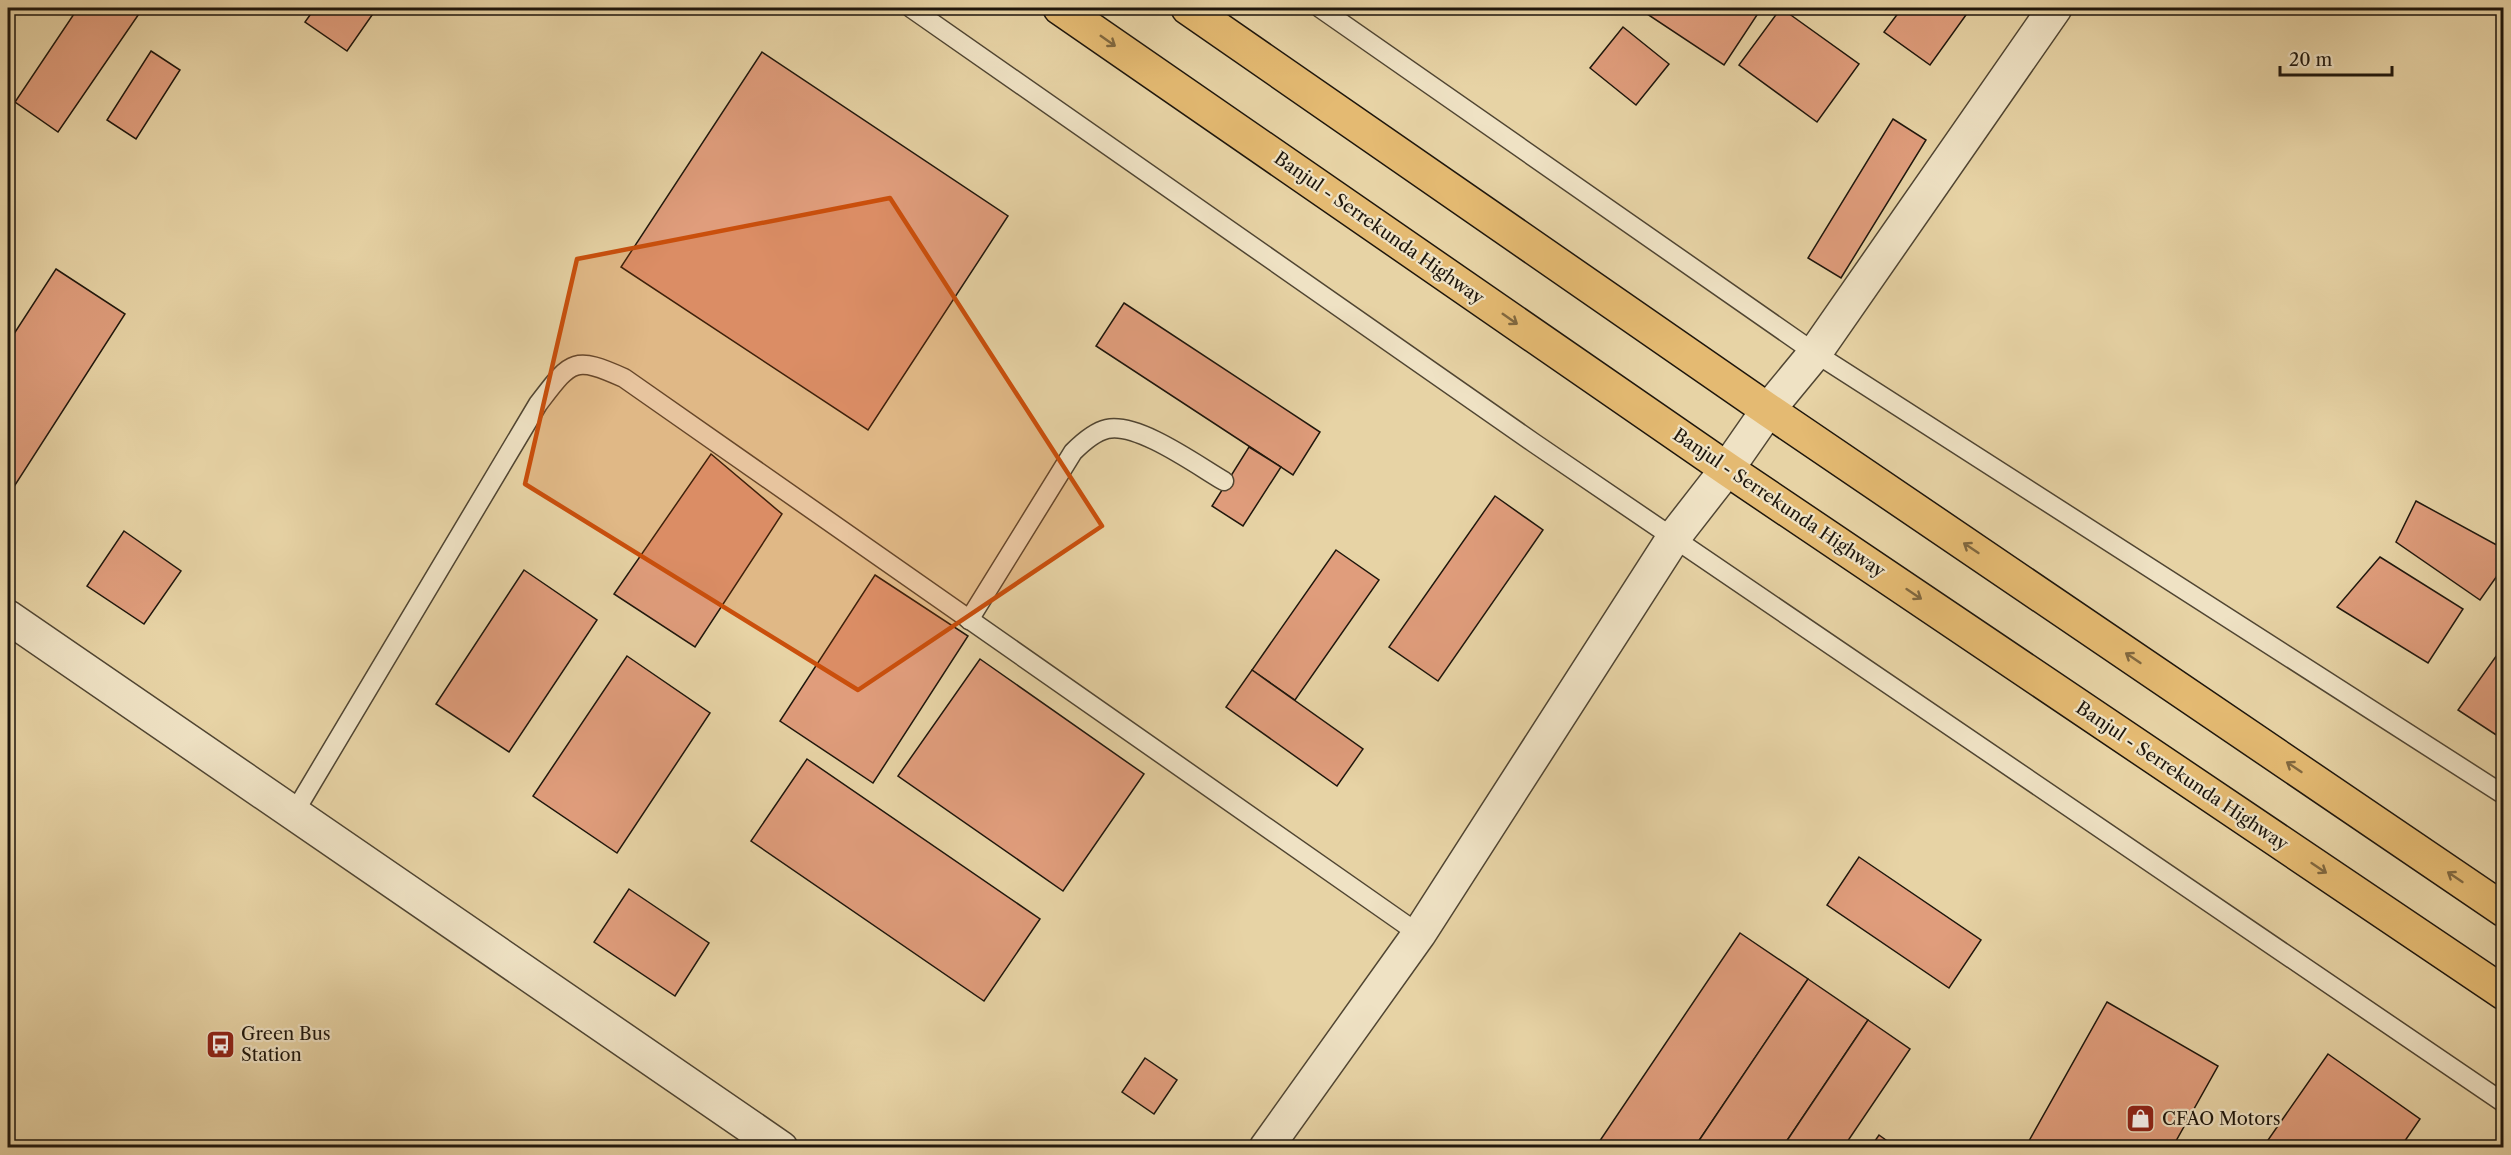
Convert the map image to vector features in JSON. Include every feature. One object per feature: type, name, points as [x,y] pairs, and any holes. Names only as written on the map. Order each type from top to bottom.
[{"type":"highway","name":"Banjul - Serrekunda Highway","points":[[1060,8],[1727,469],[2504,993]]},
{"type":"highway","points":[[1188,8],[1768,410],[2504,910]]},
{"type":"street","points":[[1266,1148],[1419,934],[1674,537],[1727,469],[1768,410],[1815,353],[2055,8]]},
{"type":"street","points":[[8,617],[781,1148]]},
{"type":"lane","points":[[911,8],[1534,443],[2504,1103]]},
{"type":"lane","points":[[1320,8],[1815,353],[2504,795]]},
{"type":"lane","points":[[294,813],[538,404],[558,378],[571,366],[582,363],[595,365],[624,378],[1419,934]]},
{"type":"lane","points":[[969,620],[1073,452],[1091,436],[1107,429],[1134,432],[1224,481]]},
{"type":"highlighted area","points":[[890,198],[1102,526],[858,690],[525,484],[577,259]]},
{"type":"building","points":[[64,8],[143,8],[58,132],[15,102],[74,14]]},
{"type":"building","points":[[315,8],[377,8],[347,51],[305,22]]},
{"type":"building","points":[[1638,8],[1747,8],[1757,15],[1724,65]]},
{"type":"building","points":[[1781,8],[1859,64],[1817,122],[1739,65]]},
{"type":"building","points":[[1902,8],[1971,8],[1930,65],[1884,32]]},
{"type":"building","points":[[1623,27],[1669,64],[1636,105],[1590,68]]},
{"type":"building","points":[[151,51],[180,70],[136,139],[107,120]]},
{"type":"building","points":[[762,52],[1008,216],[868,430],[621,267]]},
{"type":"building","points":[[1893,119],[1926,140],[1841,278],[1808,258]]},
{"type":"building","points":[[56,269],[125,314],[8,496],[8,343]]},
{"type":"building","points":[[1124,303],[1320,432],[1293,475],[1096,346]]},
{"type":"building","points":[[1249,447],[1281,467],[1243,526],[1212,506]]},
{"type":"building","points":[[711,454],[782,514],[695,647],[614,594]]},
{"type":"building","points":[[1495,496],[1543,530],[1438,681],[1389,647]]},
{"type":"building","points":[[2416,501],[2504,549],[2504,566],[2480,600],[2396,542]]},
{"type":"building","points":[[124,531],[181,571],[144,624],[87,586]]},
{"type":"building","points":[[1336,550],[1379,580],[1295,700],[1252,670]]},
{"type":"building","points":[[2380,557],[2463,609],[2428,663],[2337,607]]},
{"type":"building","points":[[524,570],[597,620],[509,752],[436,704]]},
{"type":"building","points":[[875,575],[968,636],[873,783],[780,721]]},
{"type":"building","points":[[2504,645],[2504,740],[2458,710]]},
{"type":"building","points":[[627,656],[710,713],[617,853],[533,796]]},
{"type":"building","points":[[980,659],[1144,774],[1063,891],[898,776]]},
{"type":"building","points":[[1252,670],[1363,749],[1337,786],[1226,707]]},
{"type":"building","points":[[807,759],[1040,919],[984,1001],[751,841]]},
{"type":"building","points":[[1859,857],[1981,940],[1949,988],[1827,905]]},
{"type":"building","points":[[629,889],[709,943],[675,996],[594,942]]},
{"type":"building","points":[[1740,933],[1808,979],[1694,1148],[1595,1148]]},
{"type":"building","points":[[1808,979],[1868,1020],[1782,1148],[1694,1148]]},
{"type":"building","points":[[2107,1002],[2218,1066],[2172,1148],[2025,1148]]},
{"type":"building","points":[[1868,1020],[1910,1049],[1843,1148],[1782,1148]]},
{"type":"building","points":[[2328,1054],[2420,1119],[2400,1148],[2278,1148],[2268,1140]]},
{"type":"building","points":[[1145,1058],[1177,1080],[1154,1114],[1122,1092]]},
{"type":"building","points":[[1879,1135],[1897,1148],[1870,1148]]},
{"type":"place","name":"Green Bus Station","points":[[220,1044]]},
{"type":"place","name":"CFAO Motors","points":[[2141,1119]]}]
